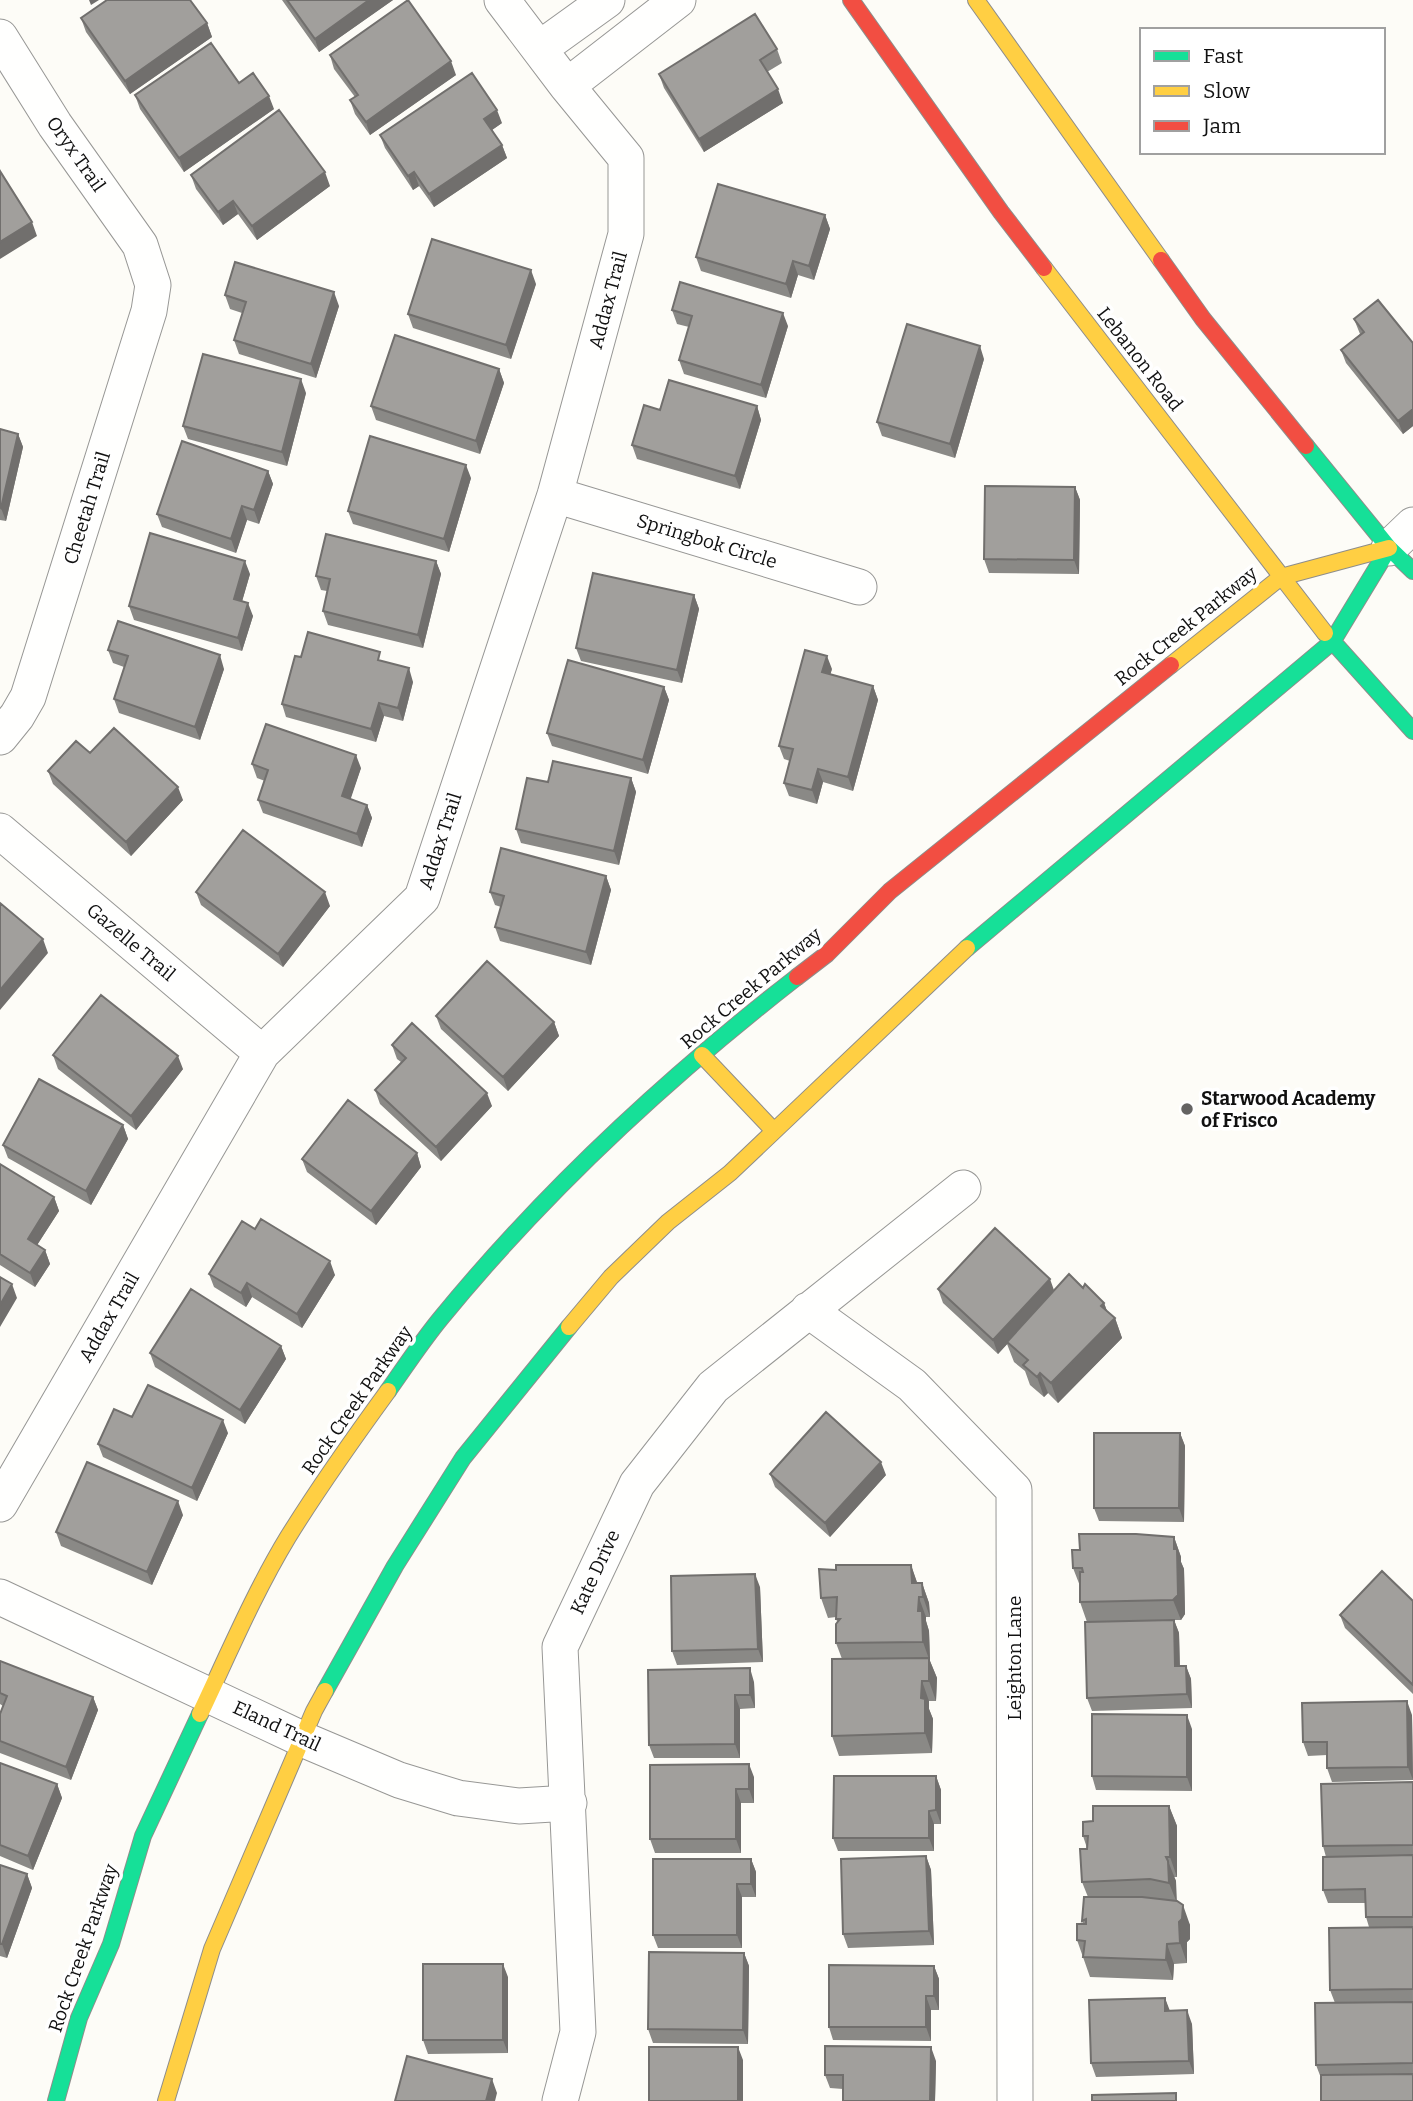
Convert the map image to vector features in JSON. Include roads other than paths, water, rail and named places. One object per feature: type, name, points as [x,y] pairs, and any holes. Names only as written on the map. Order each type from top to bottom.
[{"type":"street","name":"Addax Trail","points":[[0,1504],[262,1052],[422,898],[555,495],[626,234],[626,158],[502,0]]},
{"type":"street","points":[[539,49],[607,0]]},
{"type":"street","points":[[567,86],[678,0]]},
{"type":"street","name":"Lebanon Road","points":[[851,0],[1001,212],[1332,642],[1413,731]]},
{"type":"street","points":[[166,2101],[212,1949],[314,1711],[376,1599],[463,1458],[536,1366],[611,1277],[668,1222],[730,1173],[963,952],[1332,642],[1405,548],[1203,319],[976,0]]},
{"type":"street","name":"Oryx Trail","points":[[0,37],[55,125],[133,233],[150,272]]},
{"type":"street","name":"Cheetah Trail","points":[[0,737],[17,716],[28,696],[149,312],[153,285],[150,272]]},
{"type":"street","name":"Springbok Circle","points":[[555,495],[859,587]]},
{"type":"street","name":"Rock Creek Parkway","points":[[55,2101],[79,2018],[111,1944],[143,1836],[246,1618],[287,1539],[334,1466],[439,1320],[513,1234],[588,1157],[739,1023],[827,954],[890,891],[1281,576],[1405,548]]},
{"type":"street","name":"Gazelle Trail","points":[[0,831],[262,1052]]},
{"type":"street","points":[[702,1055],[774,1131]]},
{"type":"street","name":"Kate Drive","points":[[560,2101],[578,2032],[560,1647],[637,1483],[713,1387],[963,1188]]},
{"type":"street","name":"Leighton Lane","points":[[808,1310],[912,1385],[1014,1490],[1015,2101]]},
{"type":"street","name":"Eland Trail","points":[[0,1597],[302,1739],[399,1780],[458,1798],[519,1807],[569,1803]]},
{"type":"place","name":"Starwood Academy of Frisco","points":[[1187,1109]]}]
